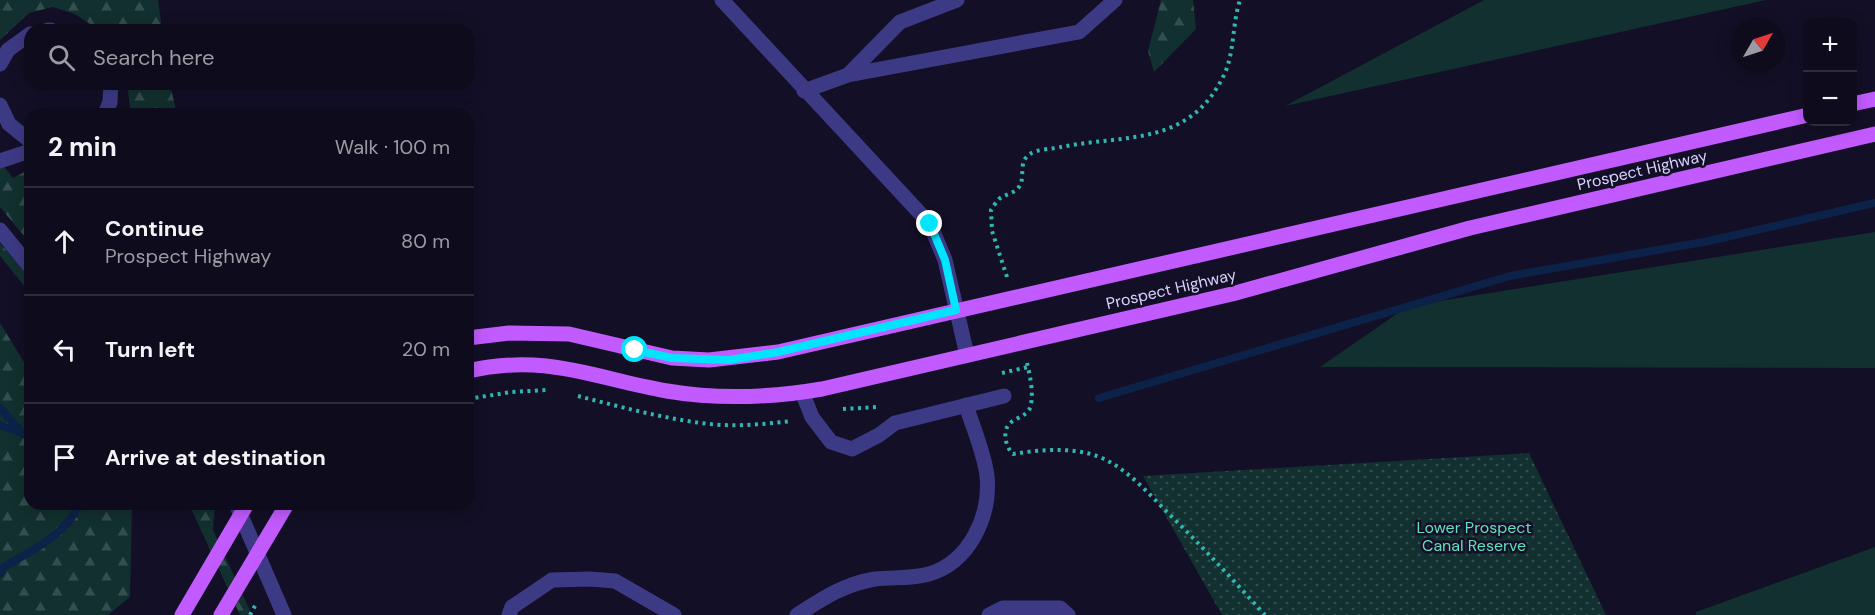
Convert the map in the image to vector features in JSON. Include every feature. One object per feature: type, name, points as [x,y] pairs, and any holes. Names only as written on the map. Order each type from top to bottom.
[{"type":"main road","points":[[1857,103],[1875,99]]},
{"type":"main road","name":"Prospect Highway","points":[[474,337],[520,332],[569,334],[672,358],[729,360],[778,352],[1803,116]]},
{"type":"main road","name":"Prospect Highway","points":[[474,370],[507,364],[562,366],[642,386],[702,396],[752,398],[802,392],[1232,294],[1481,226],[1875,134]]},
{"type":"main road","points":[[182,615],[240,510]]},
{"type":"main road","points":[[221,615],[283,510]]},
{"type":"lane","points":[[722,0],[804,91],[930,224],[945,260],[967,355]]},
{"type":"lane","points":[[848,75],[900,22],[957,0]]},
{"type":"lane","points":[[804,91],[848,75],[1079,32],[1115,0]]},
{"type":"lane","points":[[0,64],[8,50],[24,38]]},
{"type":"lane","points":[[109,108],[111,90]]},
{"type":"lane","points":[[0,105],[9,123],[24,136]]},
{"type":"lane","points":[[5,159],[24,154]]},
{"type":"lane","points":[[0,230],[24,260]]},
{"type":"lane","points":[[802,392],[812,417],[831,442],[852,449],[896,423],[1004,396]]},
{"type":"lane","points":[[796,615],[840,587],[876,579],[929,575],[954,562],[972,541],[988,502],[987,473],[966,405]]},
{"type":"lane","points":[[242,510],[256,555],[284,615]]},
{"type":"lane","points":[[509,615],[512,607],[552,580],[590,579],[615,581],[674,615]]},
{"type":"lane","points":[[989,615],[1004,608],[1060,608],[1068,615]]},
{"type":"path","points":[[1002,259],[992,231],[991,210],[999,199],[1012,193],[1021,184],[1023,162],[1030,154],[1082,143],[1152,136],[1173,128],[1191,116],[1212,94],[1224,75],[1234,45],[1240,0]]},
{"type":"path","points":[[1028,367],[1032,399],[1028,411],[1010,424],[1005,432],[1010,451],[1013,454],[1046,449],[1072,451],[1107,460],[1138,483],[1265,615]]},
{"type":"path","points":[[251,614],[255,606]]},
{"type":"green space","points":[[0,0],[158,0],[161,24],[90,24],[75,14],[53,7],[29,13],[0,40]]},
{"type":"green space","points":[[1161,0],[1193,0],[1196,29],[1154,72],[1148,51]]},
{"type":"green space","points":[[1484,0],[1766,0],[1285,106]]},
{"type":"green space","points":[[128,90],[171,90],[176,108],[130,108]]},
{"type":"green space","points":[[0,162],[13,178],[24,172],[24,236],[0,207]]},
{"type":"green space","points":[[1875,232],[1875,368],[1320,367],[1408,306]]},
{"type":"green space","points":[[0,243],[24,271],[24,286],[0,256]]},
{"type":"green space","points":[[0,323],[24,362],[24,510],[132,510],[130,597],[108,615],[0,615]]},
{"type":"green space","name":"Lower Prospect Canal Reserve","points":[[1529,453],[1606,615],[1222,615],[1143,476]]},
{"type":"green space","points":[[192,510],[215,510],[213,530],[252,615],[240,615]]},
{"type":"green space","points":[[1875,547],[1875,615],[1696,615],[1696,612]]},
{"type":"waterway","points":[[1099,398],[1510,276],[1709,241],[1875,203]]},
{"type":"waterway","points":[[0,408],[23,434]]},
{"type":"waterway","points":[[0,425],[24,434]]},
{"type":"waterway","points":[[0,573],[2,568],[56,534],[76,510]]},
{"type":"route","points":[[635,350],[672,358],[729,360],[778,352],[956,310],[945,260],[930,224]]}]
